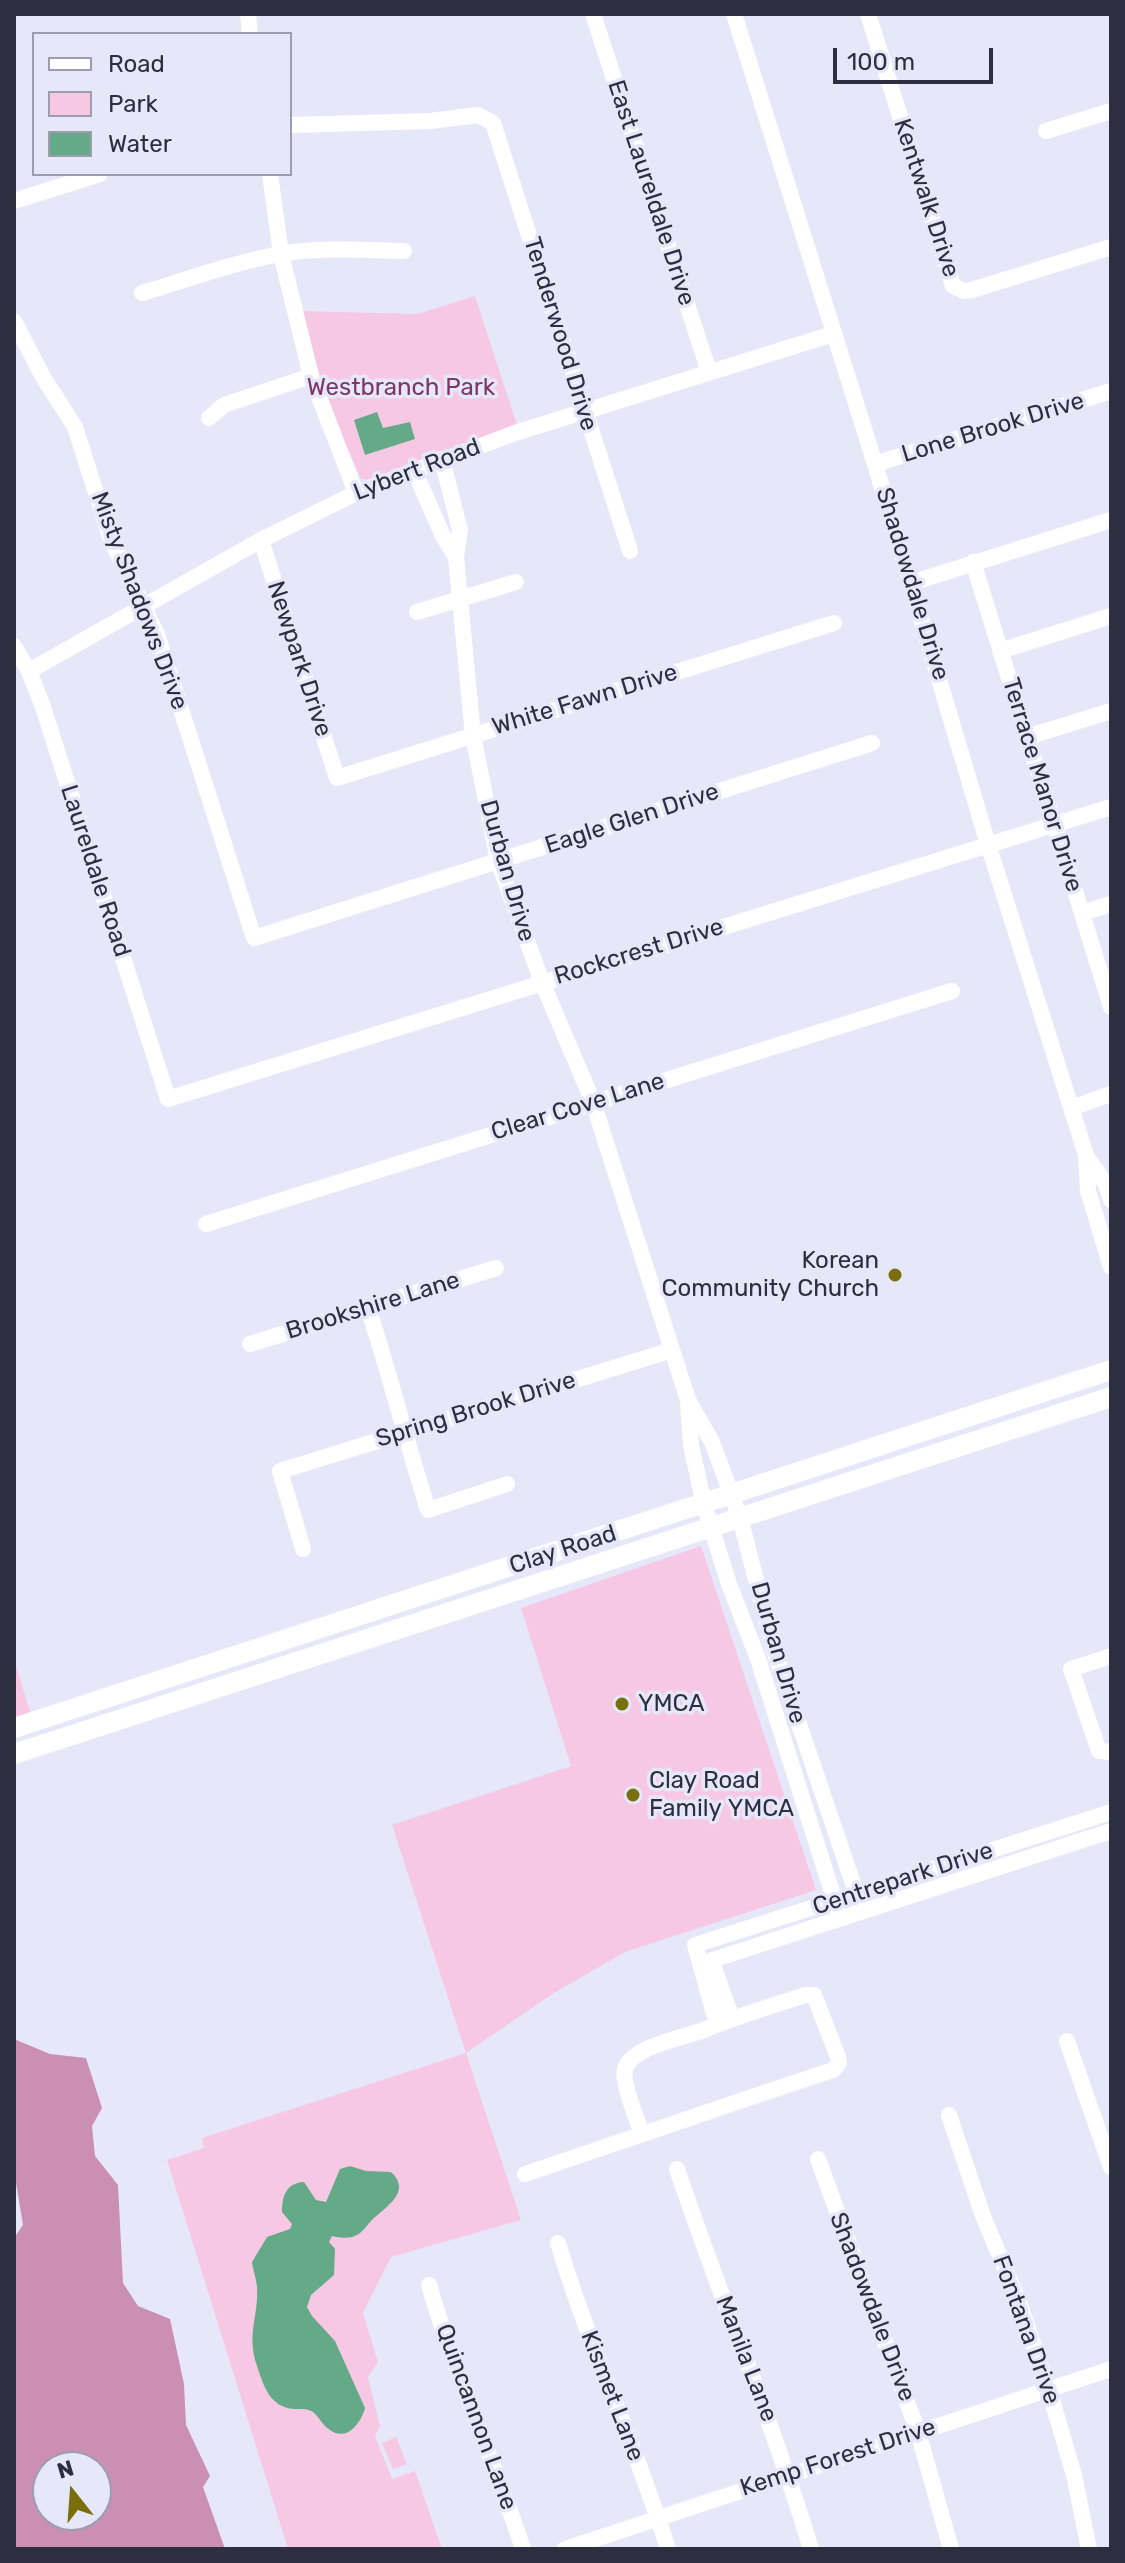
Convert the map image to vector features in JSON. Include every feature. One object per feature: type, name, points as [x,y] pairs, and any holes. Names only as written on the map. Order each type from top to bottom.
[{"type":"main road","name":"Clay Road","points":[[14,1728],[1111,1370]]},
{"type":"main road","name":"Clay Road","points":[[14,1754],[1111,1397]]},
{"type":"main road","points":[[881,1447],[887,1470]]},
{"type":"main road","points":[[533,1559],[539,1583]]},
{"type":"main road","points":[[357,1616],[365,1640]]},
{"type":"main road","points":[[194,1668],[204,1692]]},
{"type":"main road","points":[[48,1717],[56,1740]]},
{"type":"street","name":"East Laureldale Drive","points":[[593,14],[709,372]]},
{"type":"street","name":"Shadowdale Drive","points":[[734,14],[1086,1155],[1088,1191],[1111,1267]]},
{"type":"street","name":"Kentwalk Drive","points":[[868,14],[949,278],[958,290],[972,290],[1111,247]]},
{"type":"street","points":[[1046,131],[1111,111]]},
{"type":"street","name":"Tenderwood Drive","points":[[292,125],[430,121],[478,115],[488,119],[496,129],[630,551]]},
{"type":"street","points":[[14,201],[94,176]]},
{"type":"street","points":[[270,176],[281,254],[311,376],[356,493]]},
{"type":"street","points":[[142,293],[243,262],[281,254],[314,250],[404,251]]},
{"type":"street","name":"Misty Shadows Drive","points":[[14,321],[43,377],[75,427],[111,540],[157,634],[254,938]]},
{"type":"street","name":"Lybert Road","points":[[29,671],[261,540],[356,493],[442,459],[833,334]]},
{"type":"street","points":[[209,418],[224,405],[311,376]]},
{"type":"street","name":"Lone Brook Drive","points":[[875,464],[1111,391]]},
{"type":"street","name":"Durban Drive","points":[[442,459],[460,530],[456,557],[473,736],[498,861],[542,982],[593,1102],[688,1400],[712,1442],[740,1518],[784,1683],[859,1902]]},
{"type":"street","name":"Durban Drive","points":[[414,470],[443,536],[456,557]]},
{"type":"street","points":[[911,583],[1111,520]]},
{"type":"street","name":"Newpark Drive","points":[[261,540],[337,778]]},
{"type":"street","name":"Terrace Manor Drive","points":[[973,562],[1110,1002]]},
{"type":"street","points":[[417,612],[516,582]]},
{"type":"street","points":[[1000,651],[1111,616]]},
{"type":"street","name":"White Fawn Drive","points":[[337,778],[834,623]]},
{"type":"street","name":"Laureldale Road","points":[[14,646],[29,671],[43,707],[168,1099]]},
{"type":"street","points":[[1027,737],[1111,711]]},
{"type":"street","name":"Eagle Glen Drive","points":[[254,938],[872,743]]},
{"type":"street","name":"Rockcrest Drive","points":[[168,1099],[1111,807]]},
{"type":"street","points":[[1082,913],[1111,904]]},
{"type":"street","name":"Clear Cove Lane","points":[[206,1224],[952,991]]},
{"type":"street","points":[[1071,1108],[1111,1094]]},
{"type":"street","name":"Shadowdale Drive","points":[[1086,1155],[1106,1184],[1111,1200]]},
{"type":"street","name":"Brookshire Lane","points":[[250,1344],[496,1268]]},
{"type":"street","points":[[368,1308],[428,1510],[507,1484]]},
{"type":"street","name":"Spring Brook Drive","points":[[303,1549],[280,1471],[672,1350]]},
{"type":"street","name":"Durban Drive","points":[[688,1400],[691,1445],[704,1505],[758,1659],[837,1909]]},
{"type":"street","points":[[1105,1752],[1071,1669],[1111,1656]]},
{"type":"street","name":"Centrepark Drive","points":[[837,1909],[706,1962],[695,1945],[859,1902],[1006,1854],[1111,1812]]},
{"type":"street","name":"Centrepark Drive","points":[[1006,1854],[1111,1831]]},
{"type":"street","points":[[706,1962],[716,1993],[715,2017],[723,2020]]},
{"type":"street","points":[[525,2174],[833,2070],[839,2063],[814,1995],[723,2020],[643,2051],[633,2058],[625,2069],[624,2079],[642,2134]]},
{"type":"street","points":[[1067,2041],[1111,2167]]},
{"type":"street","name":"Fontana Drive","points":[[949,2115],[983,2216],[1019,2302],[1049,2390],[1074,2475],[1089,2549]]},
{"type":"street","name":"Shadowdale Drive","points":[[818,2159],[918,2432],[951,2549]]},
{"type":"street","name":"Manila Lane","points":[[677,2169],[788,2474],[811,2549]]},
{"type":"street","name":"Kismet Lane","points":[[558,2243],[585,2326],[613,2392],[668,2549]]},
{"type":"street","name":"Quincannon Lane","points":[[429,2285],[444,2338],[523,2549]]},
{"type":"street","name":"Kemp Forest Drive","points":[[565,2549],[1111,2369]]},
{"type":"green space","name":"Westbranch Park","points":[[475,296],[517,425],[372,480],[361,479],[329,406],[300,311],[418,314]]},
{"type":"green space","name":"Clay Road Family YMCA","points":[[701,1546],[816,1890],[625,1952],[554,1993],[466,2053],[392,1825],[571,1766],[521,1608]]},
{"type":"green space","points":[[14,1659],[33,1721],[14,1728]]},
{"type":"green space","points":[[466,2053],[521,2220],[391,2257],[363,2313],[378,2362],[368,2377],[380,2426],[375,2436],[392,2479],[415,2471],[442,2549],[288,2549],[167,2160],[204,2148],[202,2138]]},
{"type":"green space","points":[[396,2437],[407,2464],[393,2469],[382,2443]]},
{"type":"shaded area","points":[[14,2039],[50,2054],[86,2058],[102,2108],[92,2126],[95,2156],[118,2185],[123,2283],[138,2306],[170,2319],[184,2384],[186,2425],[210,2476],[203,2487],[225,2549],[14,2549],[14,2238],[23,2225],[14,2171]]},
{"type":"water","points":[[377,412],[383,428],[410,422],[415,439],[365,455],[354,420]]},
{"type":"water","points":[[350,2166],[366,2171],[391,2172],[399,2186],[389,2205],[359,2234],[348,2238],[332,2236],[329,2242],[335,2249],[334,2275],[311,2295],[307,2307],[335,2341],[365,2408],[357,2425],[342,2434],[328,2428],[311,2411],[279,2404],[265,2388],[254,2355],[257,2286],[252,2262],[267,2237],[290,2229],[292,2224],[282,2212],[284,2196],[289,2188],[304,2182],[316,2200],[326,2202],[340,2169]]},
{"type":"place","name":"Korean Community Church","points":[[895,1275]]},
{"type":"place","name":"YMCA","points":[[622,1704]]},
{"type":"place","name":"Clay Road Family YMCA","points":[[633,1795]]}]
